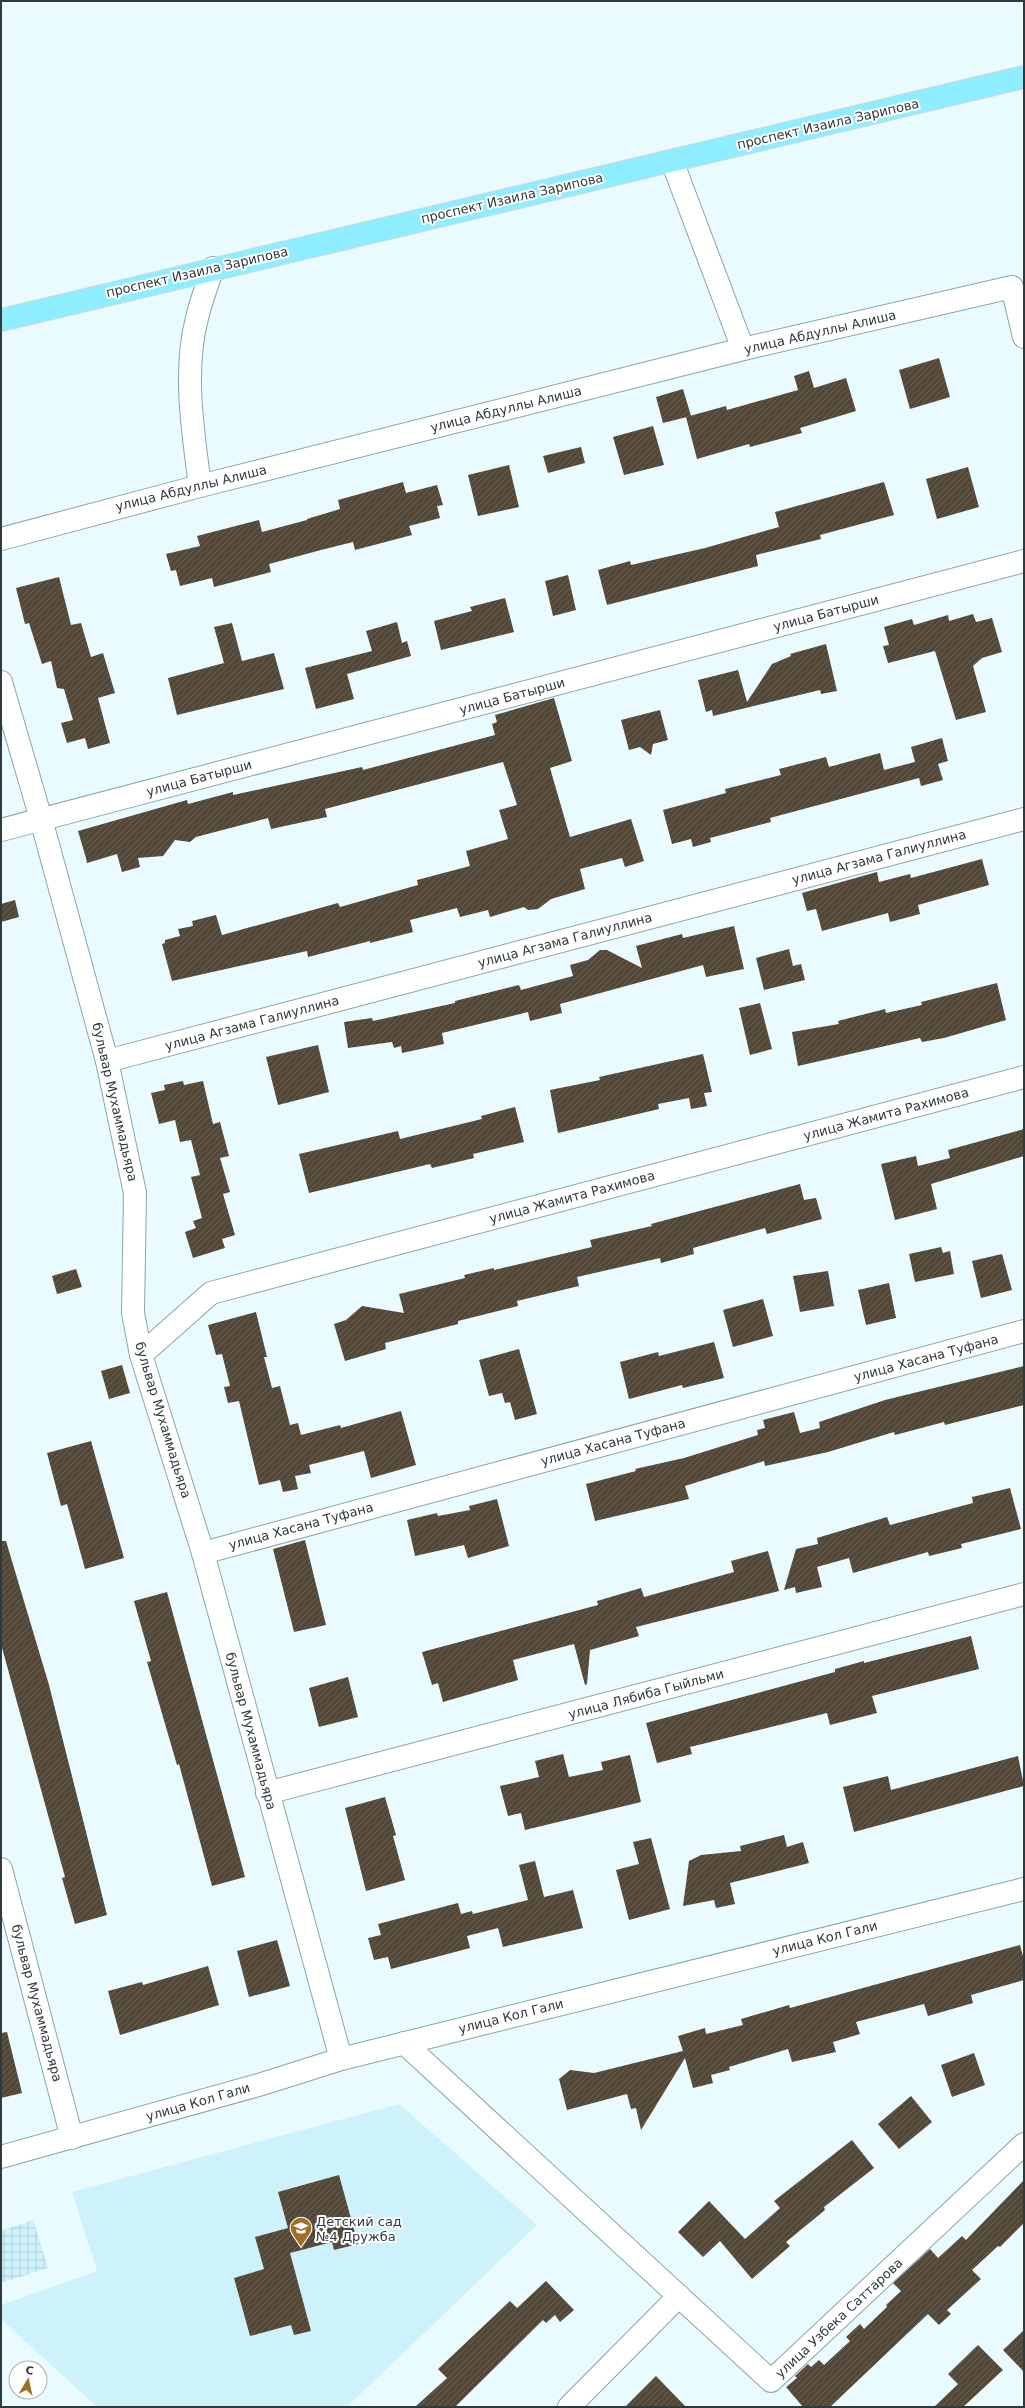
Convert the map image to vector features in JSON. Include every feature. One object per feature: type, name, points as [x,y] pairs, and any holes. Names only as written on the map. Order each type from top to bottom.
[{"type":"main road","name":"проспект Изаила Зарипова","points":[[1,320],[213,268],[1024,77]]},
{"type":"street","points":[[672,161],[743,350]]},
{"type":"street","points":[[200,486],[192,421],[190,370],[196,319],[213,268]]},
{"type":"street","name":"улица Абдуллы Алиша","points":[[1,538],[200,486],[743,350],[1012,287],[1024,337]]},
{"type":"street","name":"улица Батырши","points":[[1,830],[1024,561]]},
{"type":"street","name":"бульвар Мухаммадьяра","points":[[1,682],[41,819],[107,1061],[136,1193],[133,1313],[141,1355],[203,1553],[267,1793],[341,2059]]},
{"type":"street","name":"улица Агзама Галиуллина","points":[[107,1061],[1024,819]]},
{"type":"street","name":"улица Жамита Рахимова","points":[[141,1355],[211,1293],[1024,1077]]},
{"type":"street","name":"улица Хасана Туфана","points":[[203,1553],[1024,1331]]},
{"type":"street","name":"улица Лябиба Гыйльми","points":[[267,1793],[1024,1594]]},
{"type":"street","name":"бульвар Мухаммадьяра","points":[[1,1869],[72,2138]]},
{"type":"street","name":"улица Кол Гали","points":[[1,2157],[262,2084],[341,2059],[1024,1889]]},
{"type":"street","points":[[404,2043],[679,2296],[568,2407]]},
{"type":"street","name":"улица Узбека Саттарова","points":[[679,2296],[771,2381],[1024,2144]]},
{"type":"shaded area","name":"Детский сад №4 Дружба","points":[[399,2104],[537,2225],[347,2407],[97,2407],[48,2362],[48,2360],[46,2360],[1,2319],[1,2305],[97,2271],[72,2192]]},
{"type":"shaded area","points":[[33,2220],[48,2268],[1,2283],[1,2231]]},
{"type":"building","points":[[939,358],[950,397],[910,409],[899,370]]},
{"type":"building","points":[[809,371],[814,388],[846,378],[856,411],[800,428],[802,433],[750,447],[749,444],[697,459],[686,417],[726,406],[727,410],[798,390],[794,376]]},
{"type":"building","points":[[683,389],[691,416],[663,423],[656,397]]},
{"type":"building","points":[[653,426],[664,465],[624,475],[613,437]]},
{"type":"building","points":[[581,447],[585,463],[548,473],[543,456]]},
{"type":"building","points":[[509,465],[519,507],[478,516],[468,475]]},
{"type":"building","points":[[968,467],[979,507],[937,519],[926,479]]},
{"type":"building","points":[[403,482],[406,493],[437,485],[443,505],[437,506],[440,518],[409,526],[412,535],[355,550],[353,542],[321,550],[269,564],[271,572],[214,587],[212,578],[180,586],[176,570],[171,571],[166,554],[200,546],[197,536],[259,520],[262,532],[307,520],[340,509],[338,500]]},
{"type":"building","points":[[884,482],[894,515],[820,535],[821,539],[756,555],[758,566],[607,605],[598,570],[630,561],[631,565],[705,548],[779,527],[775,512]]},
{"type":"building","points":[[568,575],[576,610],[553,616],[545,581]]},
{"type":"building","points":[[59,577],[71,625],[81,623],[91,657],[103,653],[115,693],[98,698],[110,743],[88,749],[85,738],[67,743],[61,723],[73,720],[64,689],[57,688],[51,661],[42,664],[29,623],[25,624],[16,588]]},
{"type":"building","points":[[505,598],[514,632],[441,650],[434,621],[472,611],[470,607]]},
{"type":"building","points":[[973,614],[976,622],[992,618],[1002,652],[982,658],[973,666],[986,712],[956,720],[935,651],[888,663],[883,646],[889,645],[884,627],[912,619],[914,625],[948,615],[949,621]]},
{"type":"building","points":[[397,622],[402,643],[407,641],[411,656],[347,674],[354,699],[316,709],[305,668],[372,651],[366,631]]},
{"type":"building","points":[[232,623],[242,661],[274,653],[284,689],[177,715],[168,678],[224,663],[214,627]]},
{"type":"building","points":[[826,644],[837,691],[821,694],[820,690],[713,716],[712,710],[706,712],[698,680],[738,670],[747,702],[772,664],[791,656],[790,654]]},
{"type":"building","points":[[554,698],[572,761],[550,768],[570,837],[631,819],[644,861],[625,867],[622,858],[580,869],[585,889],[551,899],[538,909],[528,910],[524,907],[490,917],[488,910],[460,917],[457,908],[410,920],[413,932],[370,943],[370,941],[308,957],[307,951],[172,981],[162,944],[165,943],[165,940],[180,936],[178,929],[193,926],[192,921],[216,915],[222,935],[338,903],[340,907],[418,885],[417,880],[470,866],[466,851],[508,839],[499,810],[517,805],[503,762],[325,809],[327,817],[271,829],[268,818],[196,837],[190,842],[175,840],[163,856],[138,858],[140,867],[122,872],[117,854],[87,863],[78,831],[187,800],[188,804],[233,792],[233,795],[362,767],[363,770],[495,735],[492,724],[497,722],[495,715]]},
{"type":"building","points":[[660,710],[668,740],[653,744],[651,755],[640,747],[629,750],[621,720]]},
{"type":"building","points":[[942,738],[948,761],[938,764],[943,780],[921,786],[919,778],[770,818],[771,822],[710,838],[711,842],[693,847],[691,839],[672,844],[663,810],[726,793],[725,789],[781,775],[779,769],[826,757],[829,767],[880,753],[884,770],[915,762],[911,747]]},
{"type":"building","points":[[982,859],[989,885],[918,905],[920,914],[890,922],[888,913],[822,931],[816,909],[807,911],[802,893],[877,872],[879,882],[910,874],[911,878]]},
{"type":"building","points":[[15,900],[19,917],[1,922],[1,904]]},
{"type":"building","points":[[734,926],[744,969],[706,977],[703,965],[560,1004],[562,1013],[530,1021],[528,1012],[442,1033],[444,1044],[402,1053],[401,1046],[394,1048],[392,1042],[348,1048],[344,1022],[372,1018],[373,1021],[455,1003],[455,1001],[519,985],[521,990],[573,976],[570,965],[588,960],[600,950],[607,950],[642,968],[636,946],[682,934],[683,938]]},
{"type":"building","points":[[789,949],[793,966],[801,964],[805,980],[764,990],[756,958]]},
{"type":"building","points":[[997,983],[1006,1020],[944,1038],[922,1042],[920,1038],[798,1066],[792,1032],[839,1024],[838,1021],[885,1009],[886,1013],[922,1005],[921,1002]]},
{"type":"building","points":[[760,1003],[772,1049],[750,1055],[739,1008]]},
{"type":"building","points":[[318,1045],[329,1092],[278,1105],[266,1057]]},
{"type":"building","points":[[703,1054],[712,1092],[704,1093],[707,1106],[691,1109],[689,1098],[658,1104],[659,1109],[558,1133],[550,1090],[600,1080],[599,1077]]},
{"type":"building","points":[[183,1081],[184,1085],[203,1081],[213,1124],[220,1122],[229,1156],[220,1158],[230,1192],[223,1194],[235,1235],[222,1239],[225,1248],[193,1258],[185,1232],[196,1228],[193,1221],[202,1218],[191,1177],[200,1175],[191,1140],[180,1142],[175,1120],[159,1124],[151,1093],[165,1090],[164,1085]]},
{"type":"building","points":[[515,1107],[524,1142],[473,1154],[474,1158],[432,1168],[430,1164],[309,1193],[299,1154],[398,1131],[400,1139],[482,1119],[481,1116]]},
{"type":"building","points":[[1024,1129],[1024,1156],[931,1184],[937,1209],[895,1220],[881,1164],[916,1156],[918,1166],[950,1158],[948,1150]]},
{"type":"building","points":[[800,1184],[804,1200],[816,1198],[822,1219],[767,1234],[765,1228],[693,1248],[694,1254],[661,1263],[660,1258],[577,1277],[579,1286],[517,1301],[518,1306],[458,1321],[458,1324],[385,1343],[386,1349],[345,1361],[334,1324],[346,1320],[362,1306],[404,1313],[399,1294],[465,1278],[464,1275],[494,1268],[494,1270],[592,1247],[590,1240],[652,1226],[651,1224]]},
{"type":"building","points":[[941,1247],[943,1253],[950,1251],[954,1274],[915,1282],[909,1254]]},
{"type":"building","points":[[1002,1254],[1012,1290],[981,1298],[972,1261]]},
{"type":"building","points":[[76,1269],[82,1287],[57,1294],[52,1276]]},
{"type":"building","points":[[828,1271],[834,1306],[800,1312],[793,1276]]},
{"type":"building","points":[[889,1283],[896,1318],[866,1325],[858,1290]]},
{"type":"building","points":[[763,1299],[773,1336],[733,1347],[723,1310]]},
{"type":"building","points":[[256,1312],[267,1357],[264,1357],[272,1388],[280,1386],[290,1425],[298,1423],[301,1435],[340,1425],[341,1428],[401,1411],[416,1465],[371,1478],[364,1451],[309,1465],[311,1473],[295,1476],[298,1489],[283,1492],[280,1480],[259,1485],[239,1401],[228,1403],[224,1387],[230,1386],[222,1354],[216,1355],[208,1325]]},
{"type":"building","points":[[714,1342],[724,1378],[683,1388],[682,1385],[629,1399],[620,1362],[658,1352],[659,1356]]},
{"type":"building","points":[[519,1349],[537,1414],[515,1420],[510,1402],[505,1403],[502,1393],[489,1396],[479,1360]]},
{"type":"building","points":[[122,1365],[130,1393],[109,1399],[101,1371]]},
{"type":"building","points":[[1024,1366],[1024,1405],[945,1425],[944,1422],[895,1435],[894,1432],[828,1452],[765,1466],[764,1461],[685,1486],[689,1499],[595,1521],[586,1484],[636,1471],[635,1469],[684,1458],[758,1435],[757,1430],[765,1428],[763,1420],[794,1412],[800,1433],[820,1428],[819,1422],[885,1400]]},
{"type":"building","points":[[91,1441],[124,1558],[85,1569],[67,1504],[61,1506],[47,1453]]},
{"type":"building","points":[[1010,1488],[1021,1529],[961,1544],[962,1548],[929,1556],[928,1552],[853,1573],[849,1558],[817,1567],[822,1587],[796,1593],[795,1587],[784,1590],[796,1549],[818,1544],[817,1538],[887,1517],[890,1525],[973,1503],[972,1497]]},
{"type":"building","points":[[497,1499],[509,1546],[468,1558],[464,1545],[415,1556],[407,1520],[437,1513],[438,1516],[470,1510],[469,1506]]},
{"type":"building","points":[[305,1540],[326,1625],[294,1632],[273,1549]]},
{"type":"building","points":[[1,1541],[6,1541],[49,1685],[107,1915],[75,1924],[62,1878],[65,1877],[1,1644]]},
{"type":"building","points":[[768,1551],[779,1591],[636,1627],[639,1636],[590,1650],[587,1684],[585,1685],[574,1644],[513,1660],[518,1680],[443,1702],[438,1683],[432,1685],[422,1652],[598,1605],[597,1601],[641,1588],[644,1597],[734,1572],[731,1561]]},
{"type":"building","points":[[167,1592],[245,1877],[212,1886],[179,1764],[177,1765],[147,1662],[151,1661],[134,1601]]},
{"type":"building","points":[[971,1636],[979,1669],[872,1696],[877,1713],[830,1725],[827,1713],[690,1747],[692,1754],[657,1763],[646,1723],[835,1672],[835,1669],[864,1661],[864,1663]]},
{"type":"building","points":[[348,1677],[358,1717],[319,1727],[309,1688]]},
{"type":"building","points":[[563,1754],[569,1777],[603,1770],[601,1762],[630,1755],[641,1802],[525,1830],[521,1813],[508,1816],[500,1786],[539,1777],[535,1761]]},
{"type":"building","points":[[1018,1756],[1024,1786],[854,1832],[843,1787],[888,1776],[891,1790]]},
{"type":"building","points":[[385,1797],[396,1835],[393,1836],[405,1880],[366,1891],[345,1808]]},
{"type":"building","points":[[784,1835],[787,1847],[803,1842],[809,1863],[730,1883],[735,1904],[716,1908],[714,1900],[683,1906],[689,1861],[701,1855],[741,1851],[740,1846]]},
{"type":"building","points":[[651,1838],[670,1909],[629,1920],[616,1870],[639,1864],[633,1842]]},
{"type":"building","points":[[535,1861],[544,1897],[573,1890],[583,1928],[503,1947],[498,1928],[467,1936],[470,1948],[391,1969],[388,1957],[374,1960],[368,1938],[381,1935],[378,1924],[458,1903],[461,1914],[472,1911],[473,1914],[528,1900],[519,1865]]},
{"type":"building","points":[[277,1940],[290,1986],[249,1997],[237,1951]]},
{"type":"building","points":[[1020,1945],[1024,1960],[1024,1980],[971,1995],[973,2003],[928,2016],[924,2004],[856,2022],[860,2034],[833,2042],[836,2052],[792,2062],[788,2049],[729,2067],[730,2070],[711,2075],[713,2083],[693,2088],[685,2058],[641,2130],[636,2108],[631,2109],[627,2094],[567,2110],[559,2079],[570,2070],[594,2073],[683,2051],[678,2036],[705,2028],[706,2034],[743,2025],[741,2019],[789,2005],[790,2008]]},
{"type":"building","points":[[208,1966],[219,2005],[120,2035],[108,1991],[142,1982],[143,1985]]},
{"type":"building","points":[[7,2032],[22,2093],[1,2098],[1,2033]]},
{"type":"building","points":[[974,2053],[985,2085],[952,2097],[941,2065]]},
{"type":"building","points":[[911,2096],[932,2122],[899,2149],[878,2124]]},
{"type":"building","points":[[852,2140],[874,2168],[824,2207],[825,2210],[786,2242],[790,2246],[752,2279],[720,2241],[703,2257],[678,2232],[709,2201],[745,2239],[780,2208],[774,2201]]},
{"type":"building","points":[[339,2175],[358,2244],[334,2250],[332,2242],[290,2253],[311,2331],[294,2335],[291,2325],[250,2336],[234,2278],[264,2269],[255,2237],[288,2228],[278,2192]]},
{"type":"building","points":[[1024,2180],[1024,2223],[1000,2247],[998,2246],[972,2270],[981,2279],[947,2310],[951,2314],[939,2325],[928,2314],[830,2407],[803,2407],[786,2387],[797,2378],[795,2376],[808,2364],[811,2367],[819,2360],[824,2365],[850,2341],[846,2337],[860,2324],[864,2329],[901,2291],[893,2283],[930,2249],[938,2258],[962,2236],[966,2240]]},
{"type":"building","points":[[546,2281],[574,2310],[560,2322],[555,2315],[546,2323],[543,2320],[455,2407],[415,2407],[447,2378],[438,2369],[510,2301],[517,2308]]},
{"type":"building","points":[[1024,2330],[1024,2372],[1003,2350]]},
{"type":"building","points":[[978,2345],[1003,2370],[963,2407],[934,2407],[958,2384],[948,2374]]},
{"type":"building","points":[[656,2376],[686,2407],[625,2407]]},
{"type":"place","name":"Детский сад №4 Дружба","points":[[301,2248]]}]
